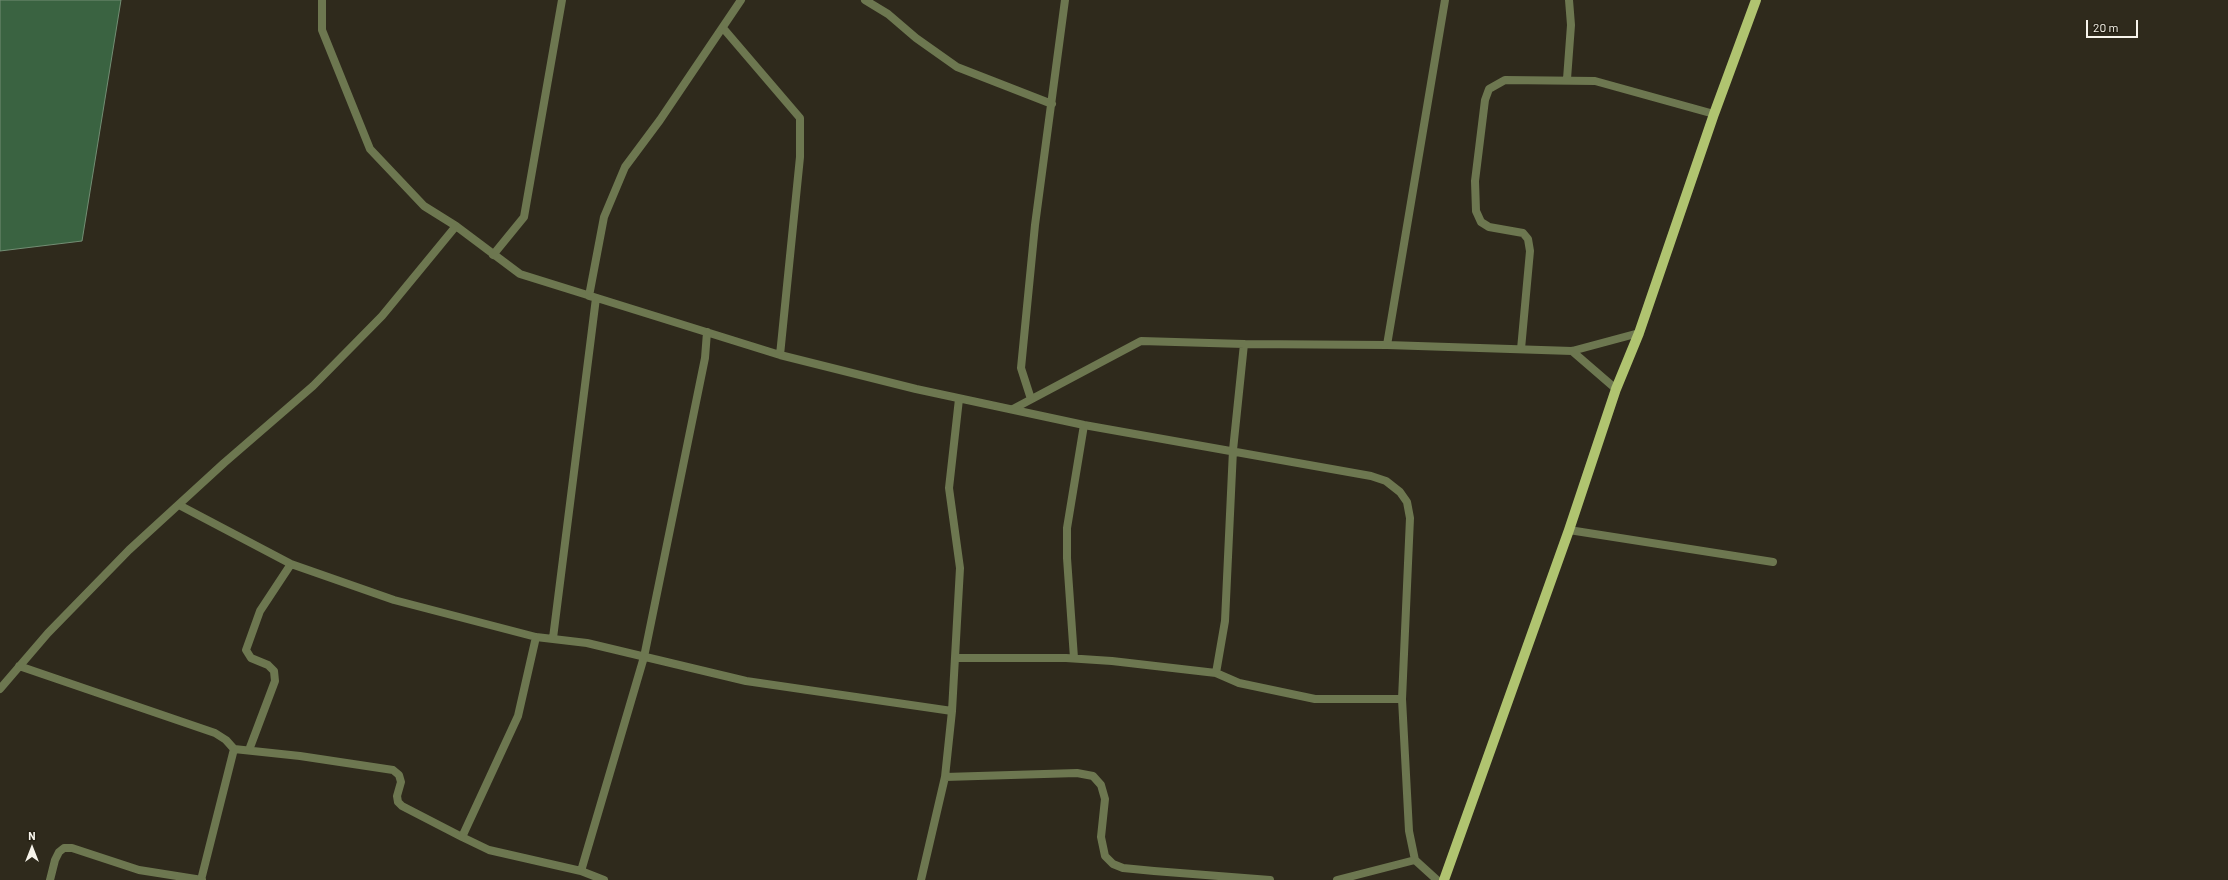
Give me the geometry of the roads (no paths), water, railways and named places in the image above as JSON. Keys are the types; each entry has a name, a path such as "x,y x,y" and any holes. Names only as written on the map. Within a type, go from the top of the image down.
{"main road":[{"path":"1444,880 1569,530 1616,389 1639,334 1714,114 1756,0"}],"street":[{"path":"322,0 322,30 370,149 424,206 456,226 520,274 780,355 959,400 1013,409 1084,425 1233,450 1371,476 1386,481 1400,492 1407,502 1410,518 1402,699 1409,831 1415,860 1437,880"},
{"path":"493,255 524,217 562,0"},
{"path":"589,296 604,218 625,167 660,120 741,0"},
{"path":"865,0 888,14 916,38 958,67 1052,104"},
{"path":"1031,399 1021,368 1035,225 1065,0"},
{"path":"1387,345 1445,0"},
{"path":"1567,80 1571,25 1569,0"},
{"path":"723,28 800,118 800,157 780,355"},
{"path":"1521,349 1530,251 1528,239 1522,233 1489,227 1481,222 1476,210 1474,181 1485,100 1489,89 1505,80 1595,81 1614,85 1714,114"},
{"path":"0,689 19,666 129,550 224,462 313,386 382,316 456,226"},
{"path":"554,638 596,298 589,296"},
{"path":"581,871 644,657 705,358 707,332"},
{"path":"1013,409 1141,341 1244,344 1387,345 1572,351 1639,334"},
{"path":"1216,674 1224,621 1233,450 1244,344"},
{"path":"1572,351 1616,389"},
{"path":"921,880 945,777 952,711 960,568 949,488 959,400"},
{"path":"1074,658 1067,558 1067,528 1084,425"},
{"path":"179,505 291,564 394,600 536,637 587,643 746,681 952,711"},
{"path":"1569,530 1773,562"},
{"path":"249,750 275,681 274,671 268,665 251,658 246,650 260,611 291,564"},
{"path":"462,837 518,716 536,637"},
{"path":"956,658 1074,658 1216,674 1239,683 1308,698 1402,699"},
{"path":"19,666 215,733 226,740 234,749 393,770 399,775 401,782 397,796 398,802 402,806 489,850 581,871 604,880"},
{"path":"50,880 54,860 59,852 64,848 72,848 139,870 202,880 234,749"},
{"path":"945,777 1077,773 1093,776 1102,785 1105,799 1102,837 1105,856 1113,864 1123,868 1270,880"},
{"path":"1337,880 1415,860"}]}
